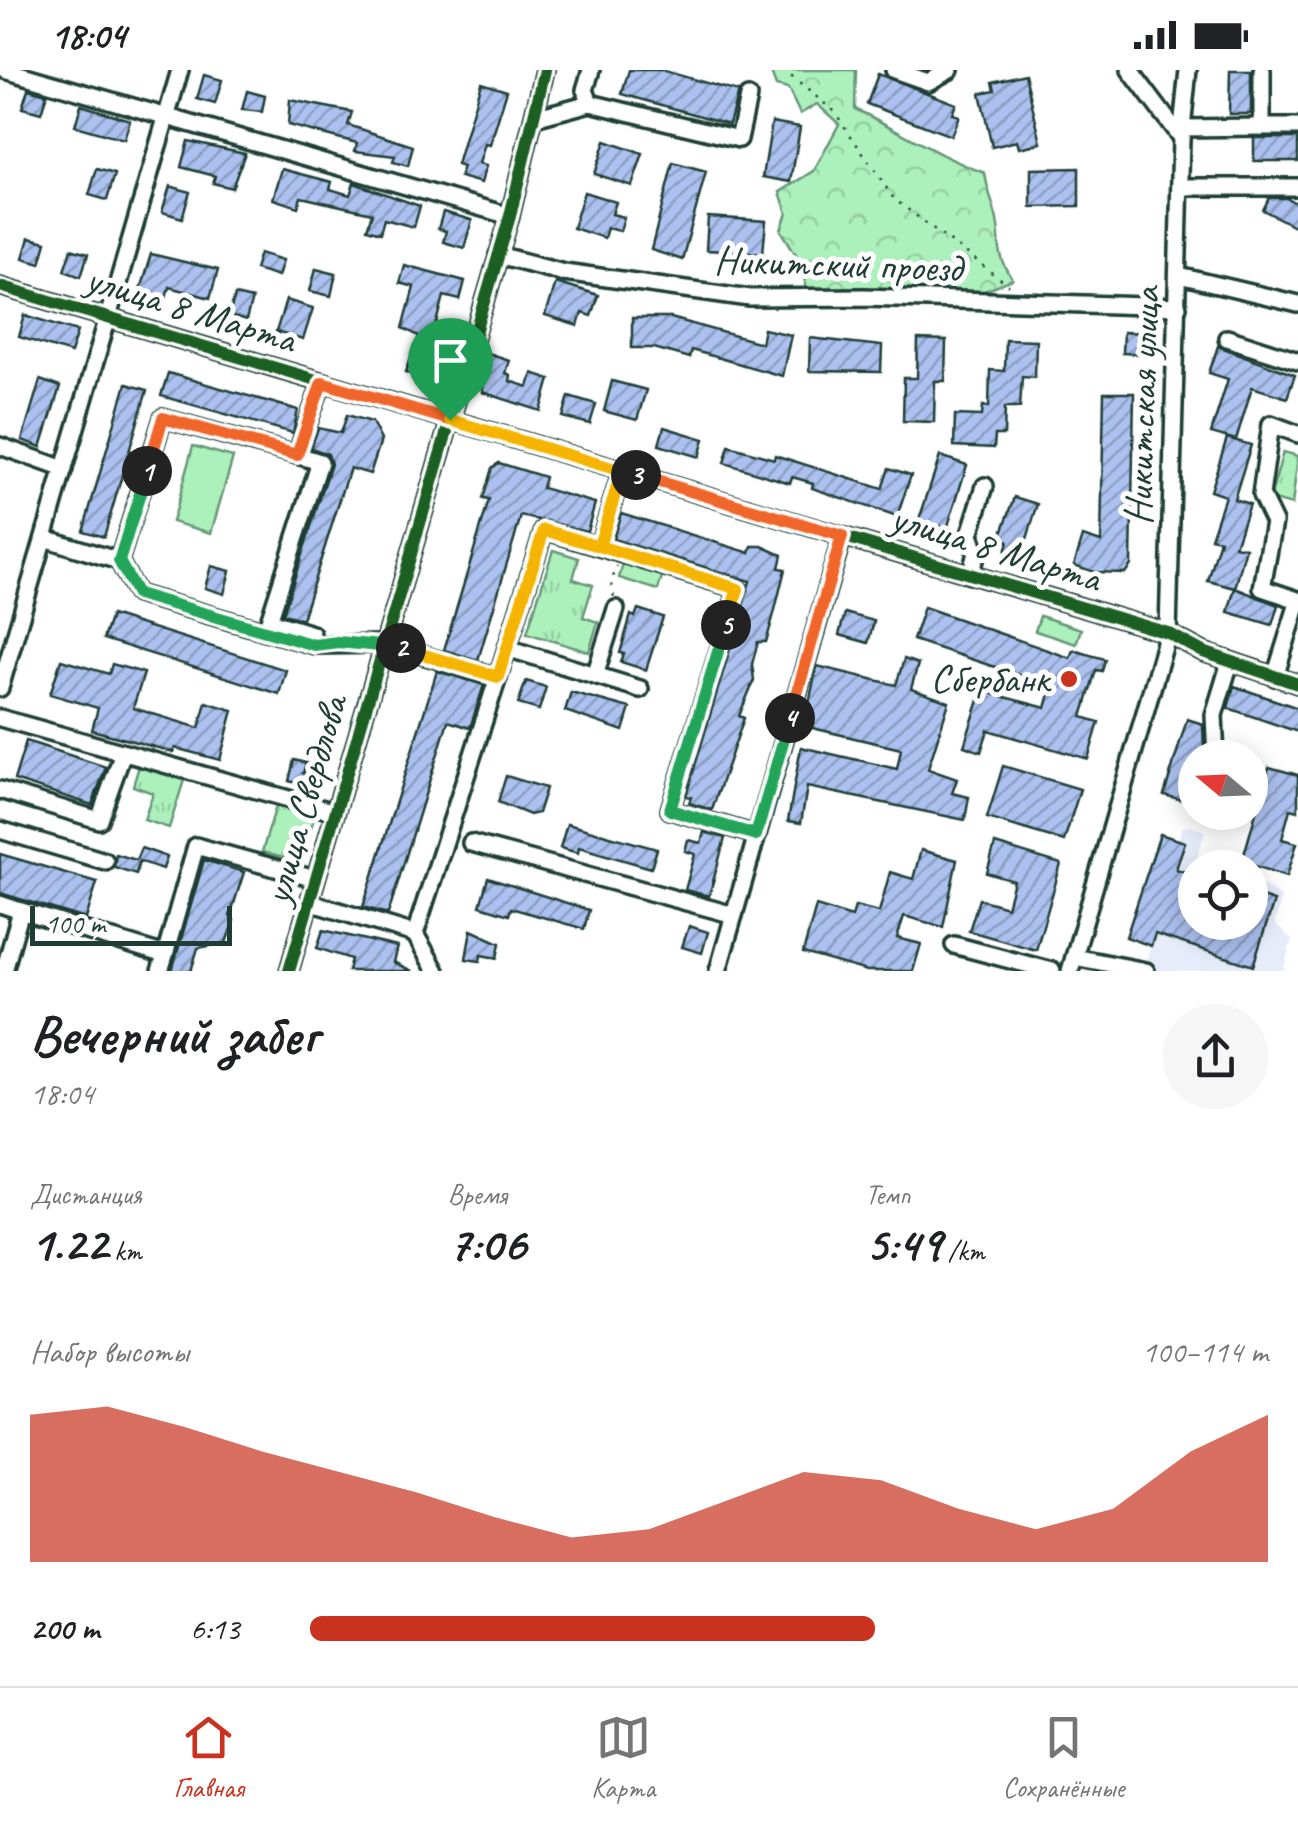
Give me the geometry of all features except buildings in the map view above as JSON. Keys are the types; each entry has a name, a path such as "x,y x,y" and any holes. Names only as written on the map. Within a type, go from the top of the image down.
{"street":[{"path":"5,70 56,77 166,117 510,216"},
{"path":"0,688 180,70"},
{"name":"улица Свердлова","path":"288,971 510,216 545,70"},
{"path":"590,102 585,90 591,70"},
{"path":"894,70 928,82 950,70"},
{"path":"1130,70 1182,133 1298,127"},
{"name":"Никитская улица","path":"1072,964 1168,634 1182,133 1188,70"},
{"path":"1262,70 1262,127"},
{"path":"534,118 590,102 739,139 748,97"},
{"path":"1181,186 1298,187"},
{"name":"Никитский проезд","path":"498,255 564,272 750,298 1178,307"},
{"path":"1179,276 1298,304"},
{"name":"улица 8 Марта","path":"0,286 1168,634 1230,662 1298,684"},
{"path":"1227,338 1296,360 1298,340"},
{"path":"297,455 322,382"},
{"path":"119,561 163,418 320,462 269,621 338,642"},
{"path":"1276,677 1298,602 1262,588 1274,522 1260,495 1271,424 1298,434"},
{"path":"0,446 64,469"},
{"path":"599,546 622,471"},
{"path":"970,574 976,553 970,534 985,486"},
{"path":"414,934 544,530 738,589 670,810 756,835"},
{"path":"718,971 842,536"},
{"path":"44,538 119,561 137,594 314,645 384,644 498,677"},
{"path":"594,675 616,608"},
{"path":"507,648 640,689"},
{"path":"1215,740 1214,715 1230,662"},
{"path":"0,718 335,812"},
{"path":"0,790 99,820 122,752"},
{"path":"0,830 106,861"},
{"path":"472,842 734,914"},
{"path":"0,904 163,963 196,846 316,879"},
{"path":"309,902 414,934 436,971"},
{"path":"4,971 21,911"},
{"path":"954,945 1052,971"},
{"path":"1072,964 1146,971"}],"path":[{"path":"783,70 834,111 894,199 1030,302"},
{"path":"616,608 611,583 621,553"}],"shaded area":[{"path":"1182,830 1205,831 1199,850 1178,850 1178,940 1268,940 1268,889 1281,897 1275,924 1292,940 1283,971 1142,971 1151,946 1126,937 1160,834 1178,840"}],"green space":[{"path":"770,70 856,70 855,109 985,173 1000,253 1013,280 982,292 959,295 931,290 806,291 803,266 781,230 787,213 780,192 814,171 839,124 817,104 800,114 788,89 776,86"},
{"path":"193,446 233,457 211,533 172,522"},
{"path":"1283,452 1298,456 1292,505 1270,499"},
{"path":"553,550 579,558 573,579 593,585 583,617 598,622 589,652 527,633"},
{"path":"625,557 664,570 658,590 619,578"},
{"path":"1040,616 1081,629 1076,644 1035,631"},
{"path":"139,766 184,780 169,828 144,820 153,793 133,786"},
{"path":"276,806 314,818 300,863 262,852"}],"cycle path":[{"path":"289,971 510,216 545,70"},
{"path":"0,286 1168,633 1203,652 1298,684"}],"place":[{"name":"Сбербанк","path":"1069,679"}],"route":[{"path":"450,420 322,382 297,455 163,418 119,561 137,594 314,645 338,642 397,646 498,677 544,530 599,546 622,471 842,536 756,835 670,810 738,589 599,546 622,471 450,420"}]}
